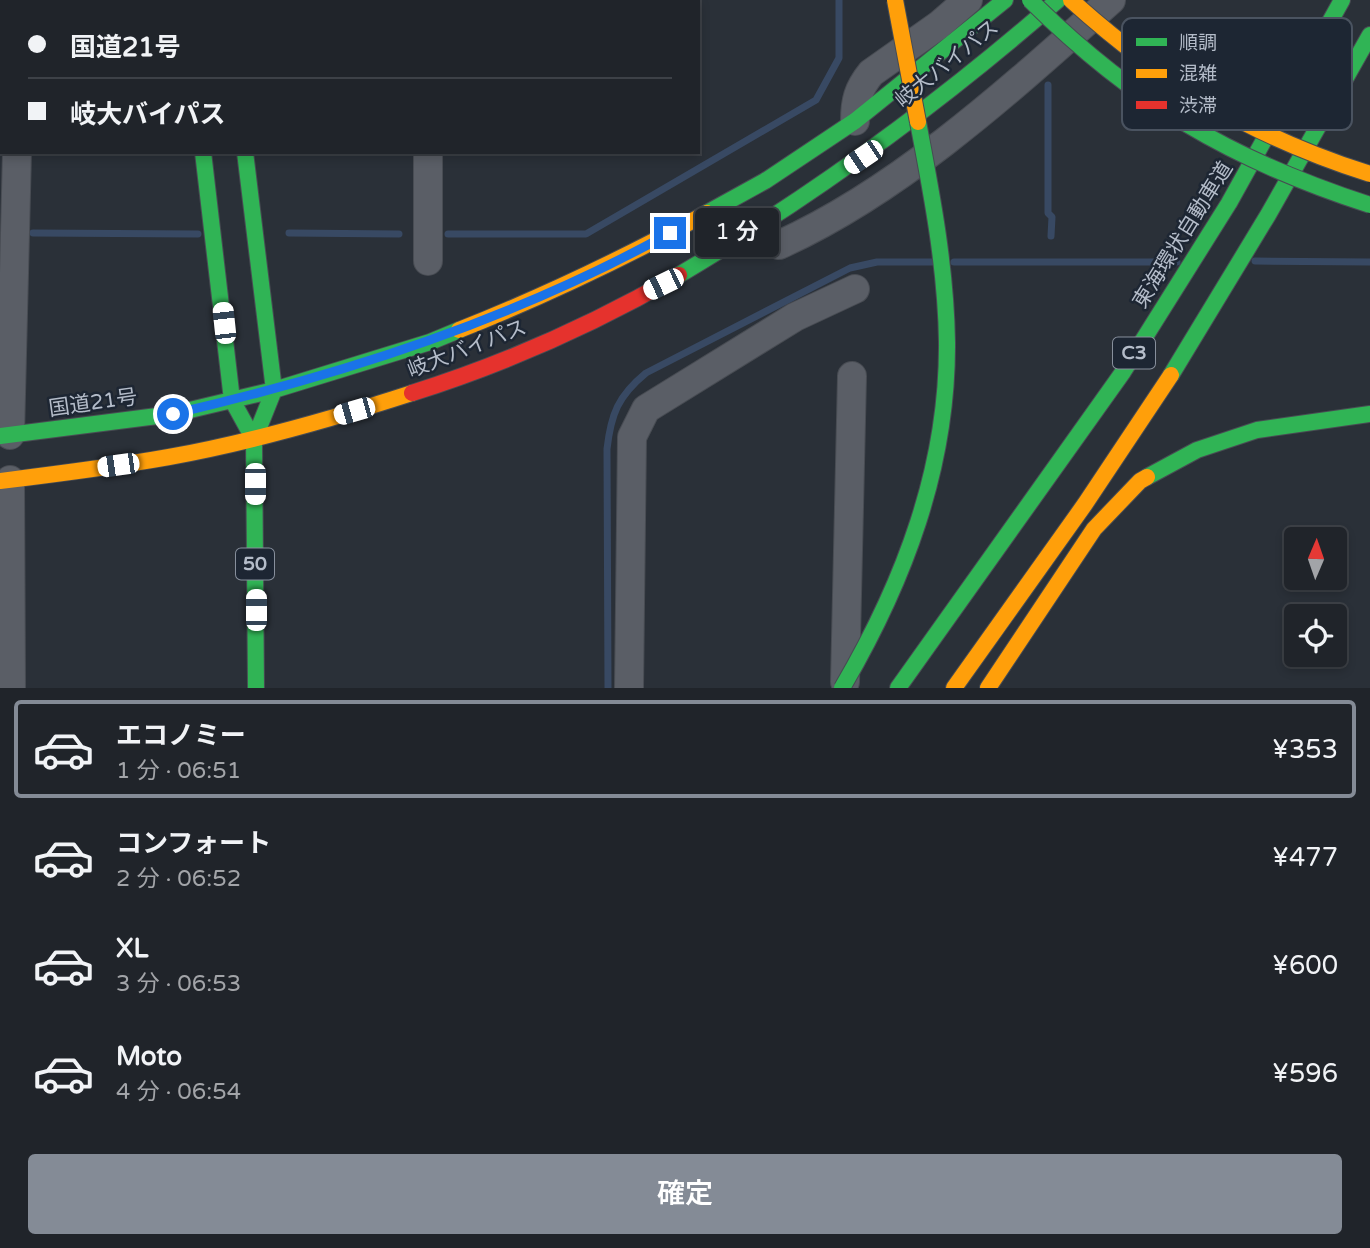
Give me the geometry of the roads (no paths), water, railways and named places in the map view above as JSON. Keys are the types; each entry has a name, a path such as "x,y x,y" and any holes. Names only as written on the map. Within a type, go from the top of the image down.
{"main road":[{"path":"843,688 893,596 933,475 943,416 947,358 946,300 942,265 930,179 895,0"},
{"name":"岐大バイパス","path":"274,390 430,342 540,298 647,246 765,181 855,121 1005,0"},
{"path":"1030,0 1082,50 1122,82"},
{"name":"岐大バイパス","path":"254,440 428,389 555,338 663,284 744,235 882,144 1058,0"},
{"path":"1070,0 1122,46"},
{"name":"東海環状自動車道","path":"1332,18 1342,0"},
{"name":"C3","path":"1352,67 1370,35"},
{"path":"1195,130 1238,154 1329,192 1370,205"},
{"path":"1255,130 1343,166 1370,174"},
{"name":"東海環状自動車道","path":"898,688 1123,372 1229,203 1270,130"},
{"name":"C3","path":"954,688 1048,560 1175,368 1261,228 1316,130"},
{"path":"1302,194 1329,148"},
{"path":"204,154 232,400 254,440"},
{"path":"246,154 274,390 254,440"},
{"path":"1048,560 1139,447 1217,331"},
{"name":"国道21号","path":"5,436 173,414 274,390"},
{"path":"988,688 1094,529 1140,481 1197,450 1257,430 1370,414"},
{"path":"5,480 173,458 254,440"},
{"name":"50","path":"254,440 256,688"}],"street":[{"path":"855,121 855,100 862,84 871,73 939,25 968,0"},
{"path":"744,235 779,245 816,228 926,156 1031,71 1111,0"},
{"path":"5,436 8,240 16,154"},
{"path":"428,154 428,261"},
{"path":"629,688 632,437 646,409 795,317 855,289"},
{"path":"843,688 852,376"},
{"path":"5,480 10,688"}],"waterway":[{"path":"448,234 586,234 816,100 839,58 839,0"},
{"path":"1048,85 1048,213 1052,217 1051,236"},
{"path":"33,233 198,234"},
{"path":"289,233 399,234"},
{"path":"1255,261 1370,262"},
{"path":"608,688 607,449 611,426 622,398 646,373 850,268 877,262 932,262"},
{"path":"954,262 1177,262"}]}
